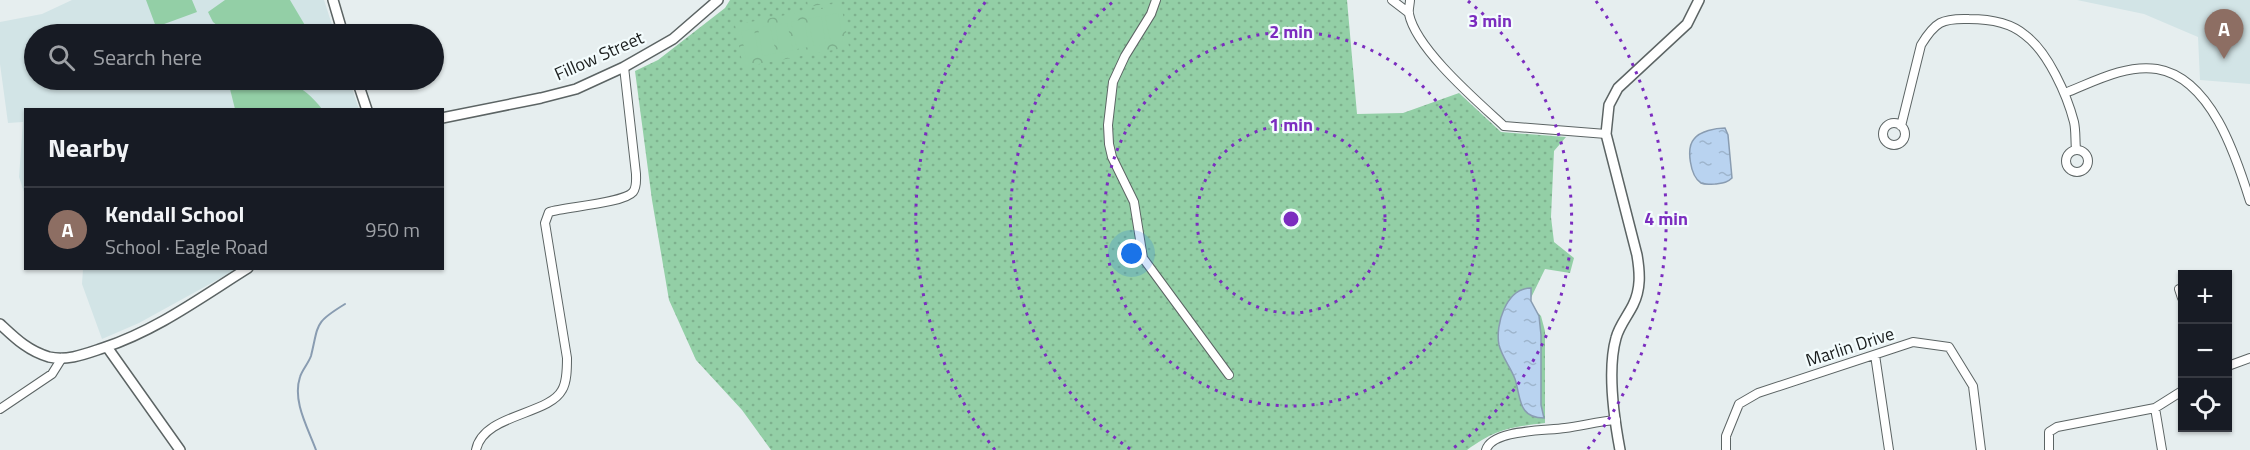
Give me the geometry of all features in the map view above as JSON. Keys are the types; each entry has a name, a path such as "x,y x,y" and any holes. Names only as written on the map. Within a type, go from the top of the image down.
{"street":[{"path":"333,0 340,24"},
{"name":"Fillow Street","path":"444,118 576,89 624,67 673,39 718,0"},
{"path":"1156,0 1113,82 1108,125 1109,144 1112,157 1134,202 1143,258 1229,375"},
{"path":"1392,0 1409,13 1426,49 1504,126 1606,134"},
{"path":"1409,13 1410,0"},
{"path":"1620,450 1613,372 1615,341 1637,295 1640,272 1606,134 1609,105 1618,88 1687,24 1699,0"},
{"path":"1901,126 1921,45 1938,23 1952,19 1983,19 2003,23 2025,34 2039,50 2065,93 2074,124 2076,149"},
{"path":"477,450 478,442 490,429 551,400 562,391 567,358 545,223 549,212 625,199 633,192 636,186 636,174 624,67"},
{"path":"2065,93 2112,75 2138,69 2158,69 2185,80 2212,109 2217,118 2236,155 2250,201"},
{"path":"360,90 366,108"},
{"path":"0,324 28,348 48,356 62,358 83,355 129,339 167,321 245,270"},
{"name":"Marlin Drive","path":"1726,450 1726,436 1739,404 1758,393 1913,342 1949,347 1973,386 1981,450"},
{"path":"106,347 180,450"},
{"path":"1875,355 1889,450"},
{"path":"0,409 52,374 62,358"},
{"path":"2232,365 2250,358"},
{"path":"2049,450 2049,432 2057,428 2155,408 2178,394"},
{"path":"2155,408 2162,450"},
{"path":"1486,450 1494,440 1528,431 1562,429 1616,420"}],"shaded area":[{"path":"72,0 324,0 332,24 24,24 24,90 352,90 359,108 24,108 24,192 19,177 23,122 8,123 0,64 0,22 42,14"},
{"path":"2077,0 2250,0 2250,84 2200,80 2198,37 2144,14"},
{"path":"83,270 235,270 139,323 102,339 82,284"}],"green space":[{"path":"146,0 192,0 197,12 164,24 155,24"},
{"path":"225,0 290,0 304,24 216,24 208,12"},
{"path":"730,0 1347,0 1357,114 1403,113 1459,93 1501,132 1566,137 1554,151 1551,217 1554,242 1574,258 1570,273 1545,269 1528,304 1541,316 1545,331 1545,423 1495,433 1467,450 771,450 742,410 696,360 669,300 652,200 635,71 658,60 725,8"},
{"path":"807,0 846,0 808,7"},
{"path":"841,4 849,47 743,67 735,25"},
{"path":"838,13 843,41 831,43 825,16"},
{"path":"821,16 826,44 814,46 808,19"},
{"path":"804,19 809,47 797,49 791,22"},
{"path":"787,23 793,50 780,53 775,25"},
{"path":"770,26 776,53 763,56 758,28"},
{"path":"754,29 759,57 746,59 741,31"},
{"path":"230,90 302,90 321,108 235,108"}],"water":[{"path":"1725,128 1728,135 1732,178 1720,183 1701,183 1692,168 1690,149 1692,143 1704,132"},
{"path":"1531,288 1531,301 1539,316 1541,335 1541,405 1544,418 1529,415 1522,406 1515,379 1502,354 1498,337 1501,318 1509,301 1515,294"}],"waterway":[{"path":"316,450 299,405 298,386 301,374 311,356 319,325 345,304"}],"place":[{"name":"Kendall School","path":"2224,59"}]}
